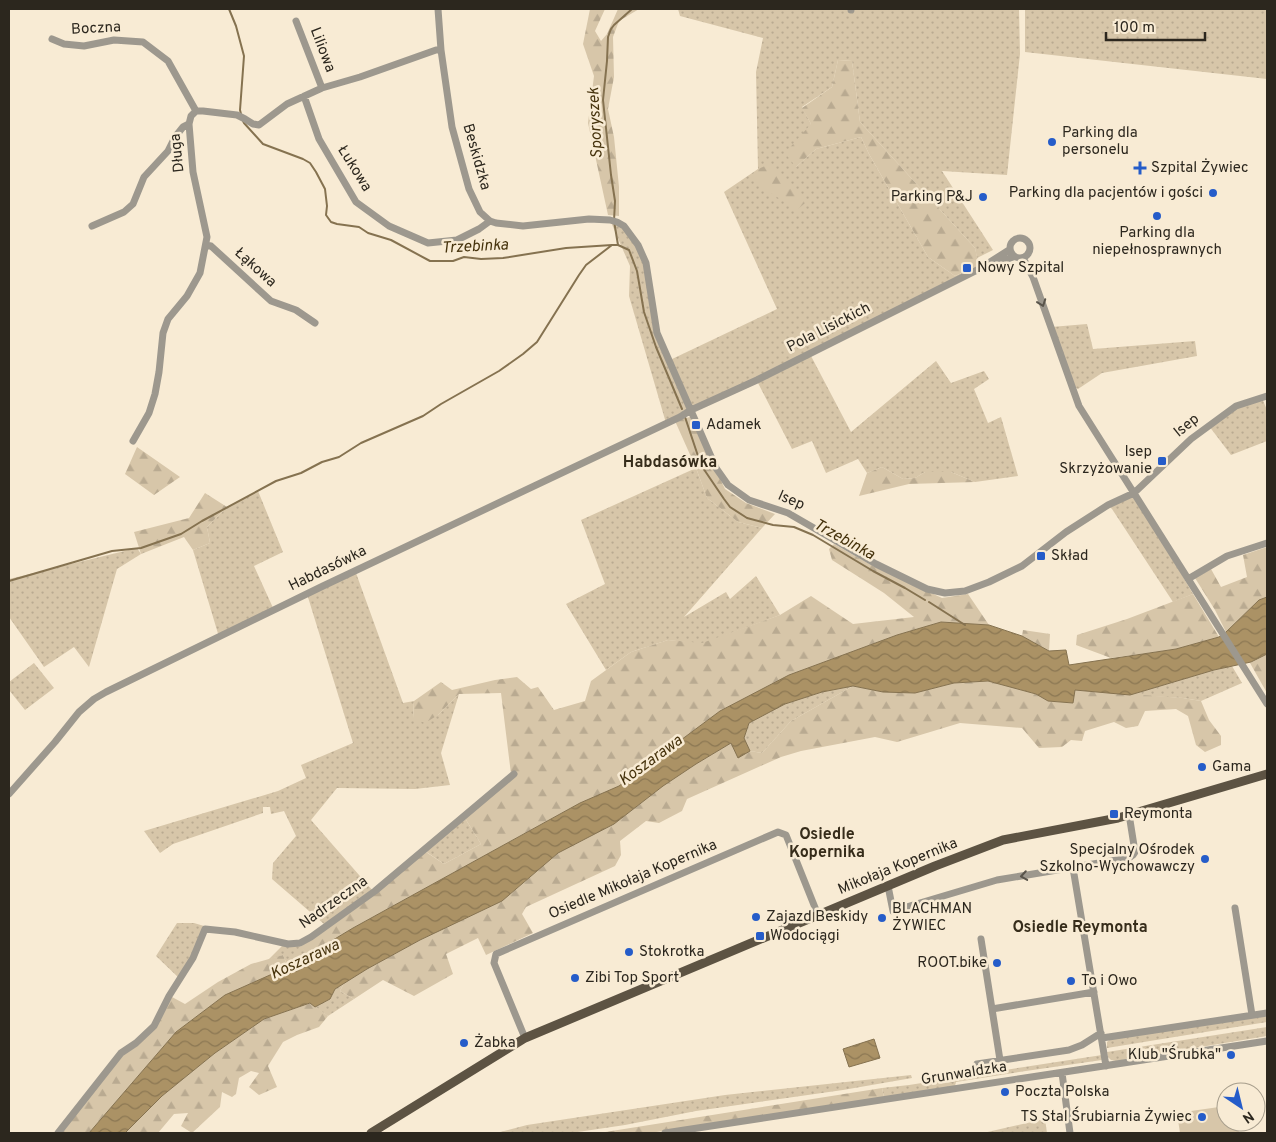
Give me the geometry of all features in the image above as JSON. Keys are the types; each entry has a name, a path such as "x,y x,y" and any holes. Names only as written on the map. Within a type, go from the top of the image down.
{"main road":[{"name":"Mikołaja Kopernika","path":"371,1133 525,1038 888,886 1003,840 1118,818 1267,774"}],"street":[{"name":"Beskidzka","path":"438,9 441,50 452,127 469,189 480,212 490,221"},
{"name":"Liliowa","path":"296,21 322,88"},
{"name":"Boczna","path":"52,39 64,44 84,46 114,40 143,42 168,61 196,111"},
{"path":"196,111 203,110 237,116 259,125 287,104 322,88 360,77 436,50 441,50"},
{"name":"Łukowa","path":"304,96 319,139 356,202 389,226 428,243 458,240 490,221"},
{"name":"Długa","path":"133,441 149,412 155,394 163,332 168,319 187,296 200,273 206,245 207,237 193,172 189,124 191,116 196,111"},
{"path":"92,226 124,212 133,204 144,177 168,151 183,127 189,124"},
{"name":"Isep","path":"490,221 523,226 589,219 614,221 624,226 638,245 646,263 657,333 716,468 728,485 749,500 801,519 876,564 927,589 945,593 966,591 1022,566 1066,532 1108,505 1134,493 1191,439 1236,406 1267,396"},
{"path":"1019,238 1028,242 1030,248 1028,254 1023,258 1019,259 1011,253 1009,246 1012,241 1019,238"},
{"name":"Łąkowa","path":"206,245 210,246 271,301 296,310 315,323"},
{"name":"Pola Lisickich","path":"691,410 757,380 1011,253"},
{"path":"1023,258 1033,277 1079,406 1267,704"},
{"name":"Habdasówka","path":"9,794 79,712 94,699 106,692 323,586 680,417 691,410"},
{"path":"1188,579 1227,556 1267,543"},
{"name":"Nadrzeczna","path":"58,1133 122,1053 154,1026 169,996 193,958 206,929 235,932 288,944 300,943 375,892 514,774"},
{"path":"888,886 893,911 997,880 1129,858 1135,852 1129,814"},
{"name":"Osiedle Mikołaja Kopernika","path":"525,1038 494,963 496,954 778,832 786,835 818,915"},
{"path":"1073,868 1106,1066"},
{"path":"1235,908 1252,1015"},
{"path":"981,940 1000,1060"},
{"path":"992,1009 1094,992"},
{"path":"976,1064 1068,1050 1101,1036 1267,1013"},
{"name":"Grunwaldzka","path":"665,1133 1267,1041"},
{"path":"1062,1073 1070,1133"}],"green space":[{"path":"590,9 605,9 595,31 601,41 607,34 618,9 639,9 619,21 613,37 614,77 608,109 614,137 619,187 619,216 608,215 588,123 594,76 583,44"},
{"path":"678,9 1019,9 1020,54 1007,175 942,171 993,250 977,258 975,248 860,122 852,61 838,60 832,87 802,107 811,124 796,167 816,149 861,137 928,257 955,276 979,265 806,357 811,356 851,432 936,361 951,383 984,371 989,379 974,389 988,423 1001,417 1018,476 975,482 951,472 925,472 915,478 903,479 882,467 867,473 858,459 826,473 812,441 792,449 758,383 666,423 629,296 630,266 610,220 624,226 646,263 657,333 670,360 777,309 724,192 758,169 756,72 763,38 680,16"},
{"path":"1025,9 1267,9 1267,79 1025,52"},
{"path":"838,60 852,61 860,122 975,248 979,265 955,276 928,257 861,137 816,149 796,167 785,153 811,124 802,108 832,87"},
{"path":"770,164 805,203 797,210 754,182 758,169"},
{"path":"1087,324 1093,349 1195,341 1197,356 1102,373 1078,389 1072,385 1051,327"},
{"path":"1262,398 1267,410 1267,441 1231,455 1209,426 1236,406"},
{"path":"690,417 725,489 746,503 775,514 762,528 738,522 707,498 675,421"},
{"path":"137,447 180,477 154,495 125,474"},
{"path":"882,467 903,479 915,478 925,472 951,472 975,482 909,484 859,496 867,473"},
{"path":"696,468 707,498 738,522 762,528 684,617 726,592 730,599 756,576 780,615 702,644 668,640 631,652 606,670 566,604 605,584 581,520"},
{"path":"258,491 283,552 254,566 274,610 219,637 193,550 210,543 207,527 227,507"},
{"path":"205,493 227,507 207,527 210,543 193,550 184,537 141,554 134,532 189,518"},
{"path":"1134,493 1193,594 1173,602 1108,505"},
{"path":"834,544 873,566 942,598 968,594 989,625 941,622 897,635 789,675 720,711 619,786 580,803 309,954 300,947 426,852 444,864 481,844 463,815 511,774 501,693 459,694 438,715 425,723 413,718 414,701 441,682 452,690 517,677 531,689 538,687 554,710 585,701 591,681 631,652 668,640 702,643 780,615 811,596 853,624 914,617 884,593 832,560 829,549"},
{"path":"1267,547 1267,597 1259,600 1226,632 1195,578 1211,569 1221,587 1247,577 1243,555"},
{"path":"137,548 141,554 117,569 89,667 74,647 44,667 9,617 9,579"},
{"path":"356,573 403,703 414,701 413,718 438,715 459,694 441,753 450,785 415,789 337,788 311,820 373,891 324,924 272,879 273,863 296,836 284,811 271,814 270,807 263,807 263,813 173,844 160,853 144,831 278,791 306,778 301,765 353,743 307,594"},
{"path":"1193,594 1219,637 1176,649 1111,658 1076,645 1077,635 1127,619"},
{"path":"1023,630 1050,634 1049,651 1022,636"},
{"path":"1267,654 1267,693 1250,663"},
{"path":"34,663 54,688 25,710 9,690 9,682"},
{"path":"1232,666 1242,683 1201,701 1130,695 1214,670"},
{"path":"988,681 1036,694 1048,701 1073,703 1074,690 1201,701 1209,720 1221,736 1221,745 1205,752 1196,745 1188,716 1176,709 1145,711 1138,726 1126,728 1114,722 1085,731 1082,741 1071,740 1062,747 1039,748 1022,728 960,723 897,742 875,737 801,751 781,757 687,799 682,811 659,823 646,821 620,841 621,855 615,866 526,907 522,914 533,933 486,955 478,938 446,954 453,974 414,996 383,980 354,999 340,991 344,983 367,969 420,940 502,901 558,853 614,824 663,786 731,743 738,757 750,751 762,753 791,721 853,686 883,692 915,693 954,683"},
{"path":"853,686 791,721 762,753 750,751 744,738 749,723 785,704 822,692"},
{"path":"463,815 481,844 444,864 425,851"},
{"path":"177,923 194,923 204,926 205,929 180,979 156,956"},
{"path":"288,944 300,946 309,954 288,967 283,955 268,960 282,946"},
{"path":"283,955 288,967 225,995 176,1032 89,1133 60,1133 123,1055 135,1046 172,997 185,1004 218,982 251,964"},
{"path":"344,983 340,991 354,999 328,1016 315,1007 330,999 335,989"},
{"path":"311,1003 328,1016 319,1027 283,1042 268,1066 277,1087 259,1095 249,1087 259,1073 251,1071 239,1078 236,1094 232,1097 222,1092 220,1107 192,1133 181,1126 188,1113 174,1114 158,1133 125,1133 162,1096 215,1053 264,1019"},
{"path":"1267,1016 1267,1022 1107,1048 1107,1042 1110,1039"},
{"path":"1267,1027 1267,1036 1116,1061 1108,1057 1107,1052"},
{"path":"1102,1055 1102,1060 956,1082 955,1086 884,1097 882,1088 909,1085"},
{"path":"911,1075 912,1078 843,1090 696,1111 571,1133 496,1133 527,1125 725,1095"},
{"path":"882,1088 884,1097 650,1133 599,1133"},
{"name":"TS Stal Śrubiarnia Żywiec","path":"1216,1107 1216,1132 1239,1133 1180,1133 1177,1113"},
{"path":"1045,1119 1047,1133 983,1133"}],"water":[{"name":"Koszarawa","path":"1267,597 1267,654 1251,662 1214,670 1130,695 1075,690 1073,703 1048,701 1036,694 988,681 954,683 915,693 883,692 853,686 822,692 785,704 749,723 744,738 750,751 738,758 731,743 663,786 614,824 558,853 502,901 420,940 367,969 335,989 330,999 315,1007 310,1003 264,1019 215,1053 162,1096 125,1133 89,1133 176,1032 225,995 288,967 353,928 580,803 619,786 720,711 789,675 897,635 941,622 989,625 1022,636 1049,651 1066,650 1069,665 1176,649 1219,637 1259,600"},
{"path":"874,1039 880,1058 849,1067 843,1049"}],"waterway":[{"name":"Trzebinka","path":"229,9 244,56 241,114"},
{"name":"Sporyszek","path":"618,245 614,221 615,201 603,100 608,37 614,25 632,9"},
{"name":"Trzebinka","path":"243,121 263,144 310,163 325,189 326,215 331,222 359,227 368,233 391,240 430,261 453,261 464,257 481,259 503,258 566,248 612,245 618,245 629,250 637,271 644,312 656,347 682,409"},
{"path":"9,581 112,551 141,548 181,534 276,481 339,457 361,443 423,416 499,371 537,342 586,265 612,245"},
{"name":"Trzebinka","path":"685,417 701,465 730,507 747,518 773,525 794,527 813,535 925,600"},
{"name":"Trzebinka","path":"929,602 965,625"}],"place":[{"name":"Parking dla personelu","path":"1052,142"},
{"name":"Szpital Żywiec","path":"1140,168"},
{"name":"Parking dla pacjentów i gości","path":"1213,193"},
{"name":"Parking P&J","path":"983,197"},
{"name":"Parking dla niepełnosprawnych","path":"1157,216"},
{"name":"Nowy Szpital","path":"967,268"},
{"name":"Adamek","path":"696,425"},
{"name":"Isep Skrzyżowanie","path":"1162,461"},
{"name":"Skład","path":"1041,556"},
{"name":"Gama","path":"1202,767"},
{"name":"Reymonta","path":"1114,814"},
{"name":"Specjalny Ośrodek Szkolno-Wychowawczy","path":"1205,859"},
{"name":"Zajazd Beskidy","path":"756,917"},
{"name":"BLACHMAN ŻYWIEC","path":"882,918"},
{"name":"Wodociągi","path":"760,936"},
{"name":"Stokrotka","path":"629,952"},
{"name":"ROOT.bike","path":"997,963"},
{"name":"Zibi Top Sport","path":"575,978"},
{"name":"To i Owo","path":"1071,981"},
{"name":"Żabka","path":"464,1043"},
{"name":"Klub \"Śrubka\"","path":"1231,1055"},
{"name":"Poczta Polska","path":"1005,1092"},
{"name":"TS Stal Śrubiarnia Żywiec","path":"1202,1117"}],"district":[{"name":"Habdasówka","path":"670,463"},
{"name":"Osiedle Kopernika","path":"827,844"},
{"name":"Osiedle Reymonta","path":"1080,928"}]}
